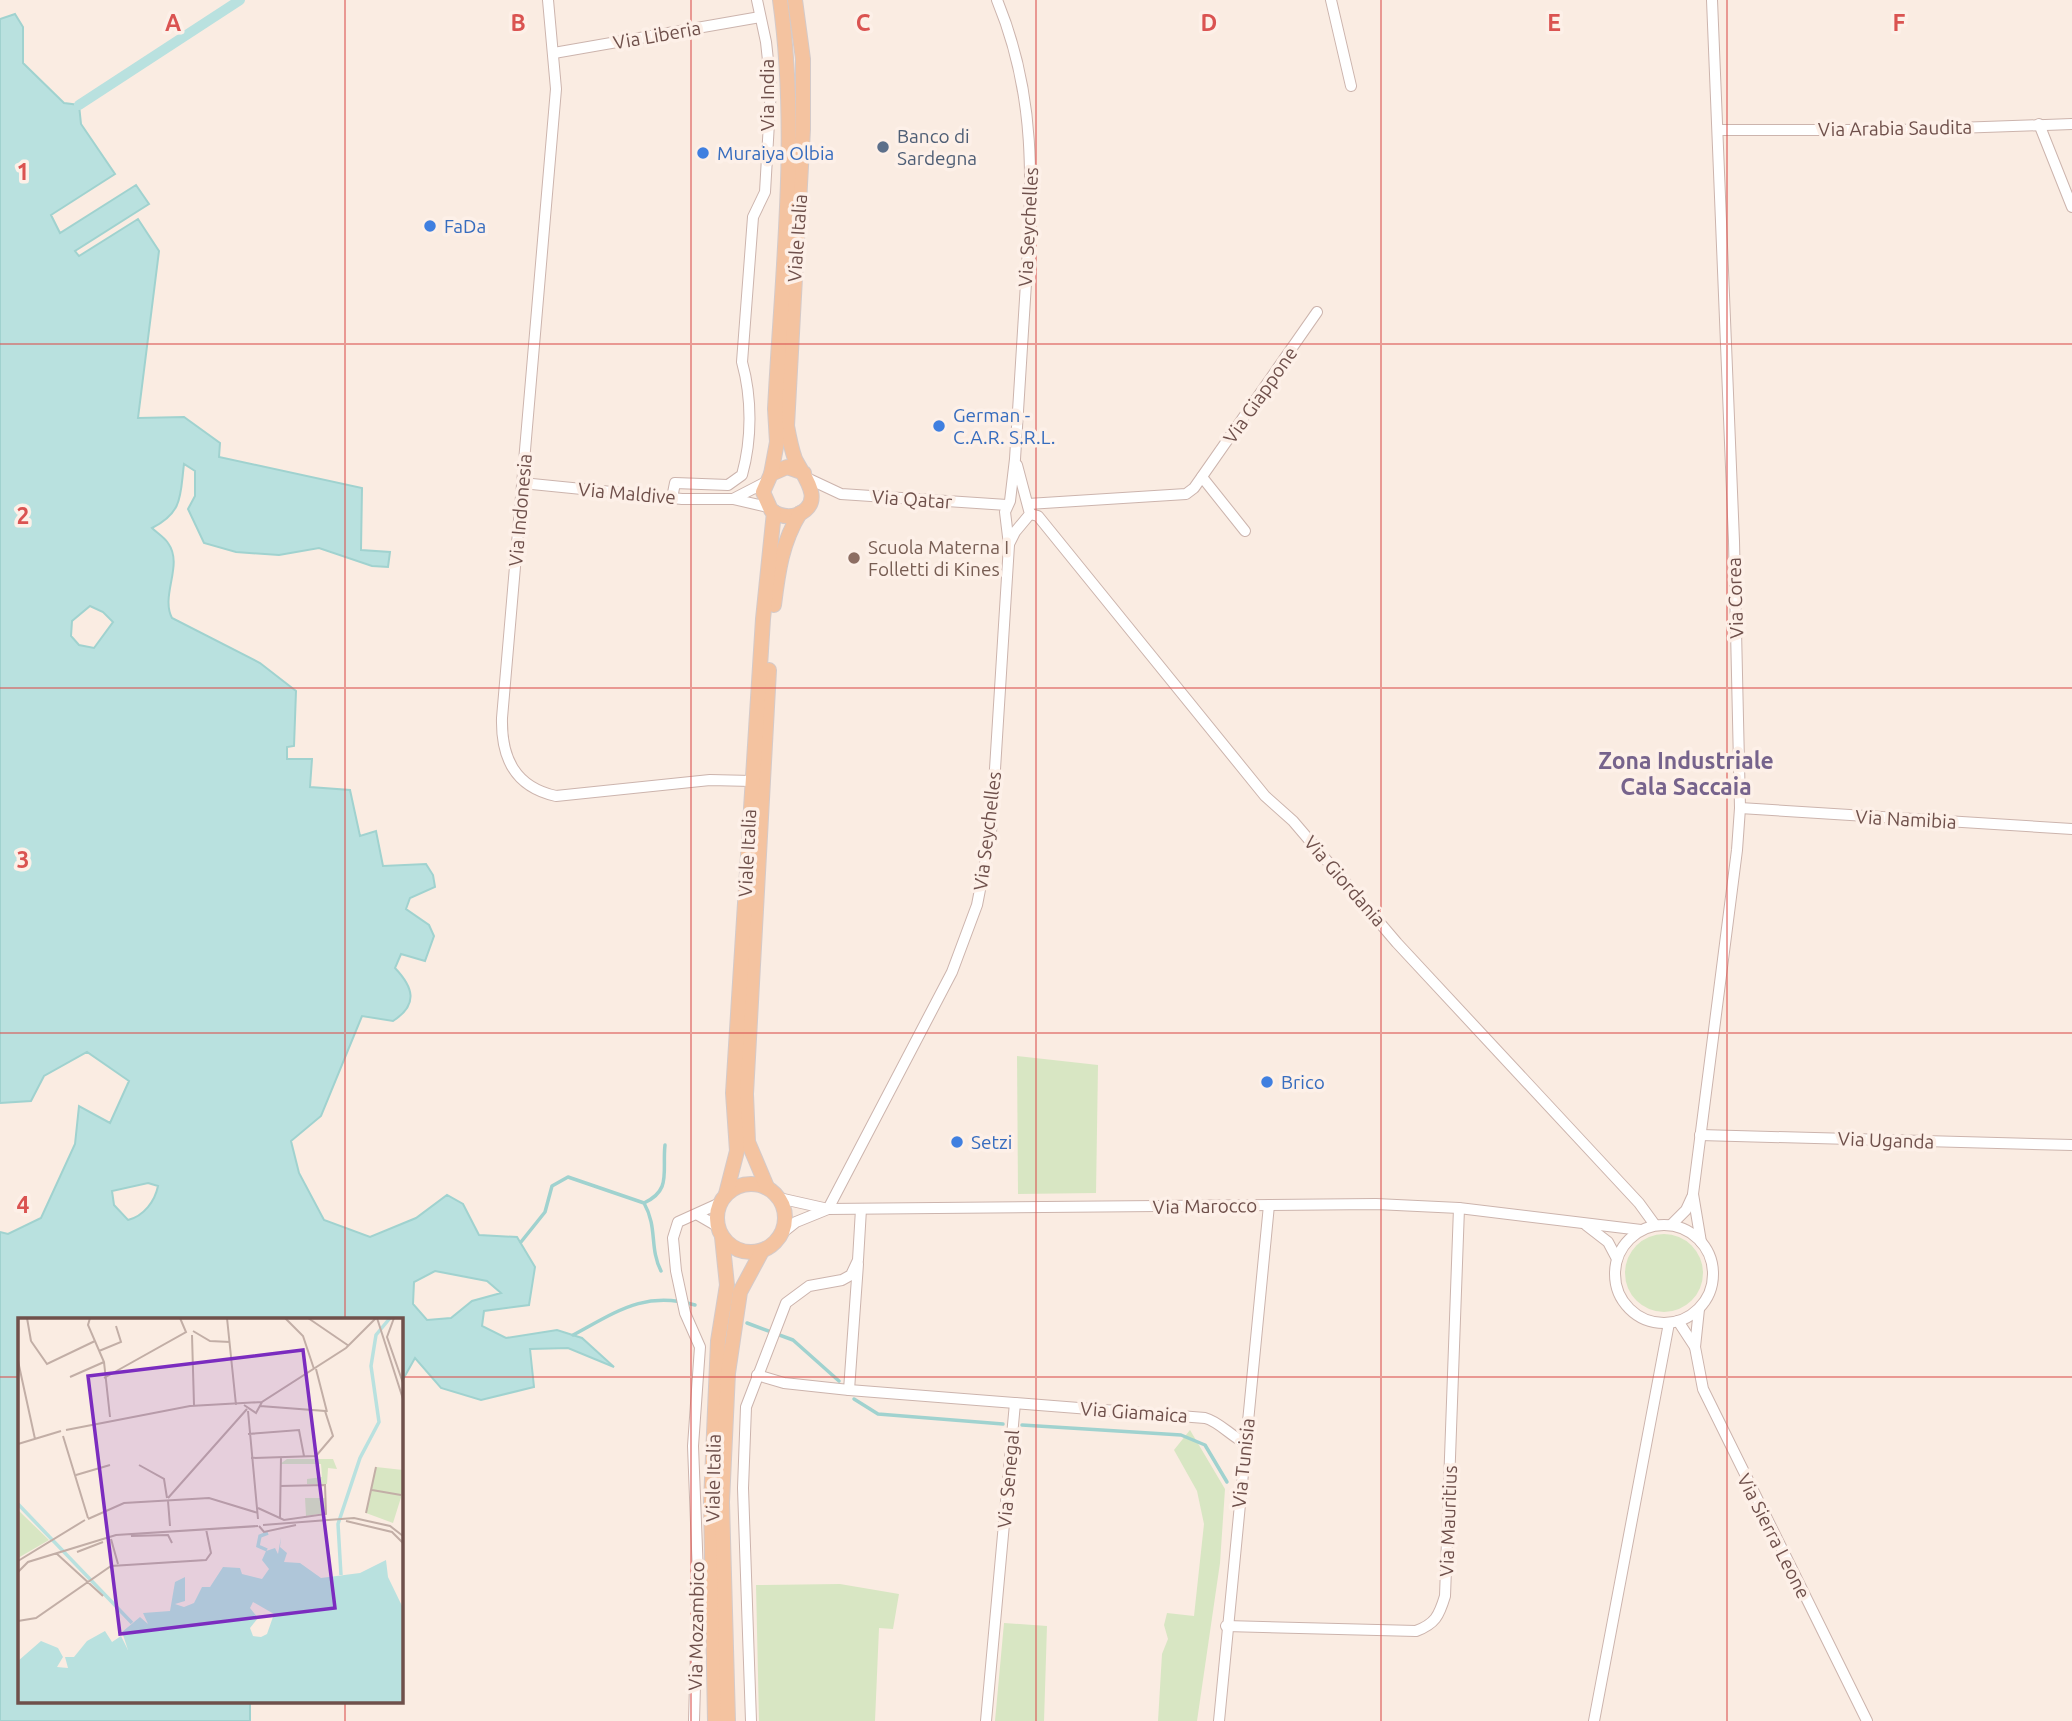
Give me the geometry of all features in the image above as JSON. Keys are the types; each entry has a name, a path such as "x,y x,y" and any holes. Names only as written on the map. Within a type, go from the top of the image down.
{"main road":[{"name":"Viale Italia","path":"767,478 777,442 775,410 789,131 788,62 780,0"},
{"name":"Viale Italia","path":"794,0 803,59 803,129 787,426 792,449 806,476"},
{"path":"787,467 806,476 812,491 805,508 788,516 771,510 763,498 767,478 787,467"},
{"name":"Viale Italia","path":"767,1187 748,1142 746,1094 772,620 780,559 787,537 805,508"},
{"name":"Viale Italia","path":"723,1198 737,1151 733,1093 771,510"},
{"path":"746,1184 767,1187 779,1198 786,1215 782,1233 777,1241 761,1251 739,1251 720,1232 723,1198 746,1184"},
{"name":"Viale Italia","path":"715,1721 711,1502 718,1341 727,1285 720,1232"},
{"name":"Viale Italia","path":"728,1721 722,1502 728,1373 740,1292 761,1251"}],"street":[{"name":"Via Indonesia","path":"548,0 556,89 502,718 503,751 515,773 540,793 570,797 710,780 752,781"},
{"name":"Via India","path":"672,498 675,483 728,485 741,475 749,428 747,381 742,362 752,229 753,217 765,192 771,88 757,0"},
{"name":"Via Seychelles","path":"828,1209 952,972 977,905 991,834 1009,545 1007,509 1015,459 1032,162 1025,91 1018,60 997,0"},
{"path":"1331,0 1351,86"},
{"name":"Via Corea","path":"1693,1195 1736,860 1740,808 1734,541 1712,0"},
{"name":"Via Liberia","path":"554,53 760,17"},
{"path":"2039,124 2072,207"},
{"name":"Via Arabia Saudita","path":"1718,130 1899,130 2072,124"},
{"name":"Via Giappone","path":"1007,509 1017,499 1026,513 1056,504 1186,494 1202,477 1317,312"},
{"name":"Via Seychelles","path":"1009,545 1026,513 1015,459"},
{"path":"806,476 841,494"},
{"path":"1202,477 1245,531"},
{"name":"Via Maldive","path":"733,499 767,478"},
{"name":"Via Maldive","path":"522,484 672,498 733,499 771,510"},
{"path":"805,508 841,494"},
{"name":"Via Qatar","path":"841,494 983,503 1007,509"},
{"path":"1047,527 1056,504"},
{"name":"Via Giordania","path":"1007,509 1014,523 1026,513 1038,516 1265,796 1301,830 1397,943 1639,1203 1655,1225"},
{"name":"Via Namibia","path":"1740,808 2072,829"},
{"name":"Via Uganda","path":"1700,1135 2072,1145"},
{"path":"1671,1225 1686,1210 1693,1195"},
{"path":"1693,1195 1702,1242 1711,1258 1713,1279 1708,1296 1699,1309 1674,1322 1650,1321 1635,1314 1623,1302 1614,1274 1617,1259 1629,1238 1655,1225 1671,1225 1688,1230 1702,1242"},
{"name":"Via Mozambico","path":"694,1721 698,1574 694,1446 700,1347 683,1302 673,1238 678,1222 698,1215 723,1198"},
{"name":"Via Marocco","path":"779,1198 828,1209 1376,1204 1459,1208 1641,1230"},
{"name":"Via Tunisia","path":"1219,1721 1226,1626 1269,1205"},
{"name":"Via Mauritius","path":"1226,1626 1416,1631 1432,1625 1440,1614 1445,1596 1459,1208"},
{"name":"Via Marocco","path":"782,1233 796,1222 828,1209"},
{"path":"849,1390 861,1209"},
{"path":"698,1215 720,1232"},
{"path":"1581,1221 1599,1233 1617,1259"},
{"path":"751,1721 743,1453 746,1407 786,1303 797,1292 809,1286 842,1280 851,1275 859,1260"},
{"name":"Via Sierra Leone","path":"1699,1309 1695,1347 1703,1389 1712,1412 1867,1721"},
{"path":"1594,1721 1674,1322"},
{"name":"Via Sierra Leone","path":"1674,1322 1695,1347"},
{"name":"Via Senegal","path":"757,1376 784,1383 849,1390 1014,1403 986,1721"},
{"name":"Via Giamaica","path":"1014,1403 1205,1418 1214,1420 1227,1434 1245,1443"}],"green space":[{"path":"1017,1056 1098,1065 1096,1193 1018,1194"},
{"path":"1656,1234 1672,1234 1686,1240 1697,1251 1703,1265 1703,1281 1697,1295 1686,1306 1672,1312 1656,1312 1642,1306 1631,1295 1625,1281 1625,1265 1631,1251 1642,1240"},
{"path":"1190,1430 1225,1489 1220,1563 1197,1721 1158,1721 1162,1654 1168,1639 1164,1625 1167,1613 1194,1616 1204,1524 1197,1491 1174,1450"},
{"path":"840,1584 899,1594 893,1629 879,1628 875,1721 759,1721 756,1585"},
{"path":"1004,1623 1047,1626 1044,1721 995,1721"}],"water":[{"path":"15,14 23,27 23,63 64,103 79,105 81,124 115,174 51,215 60,233 136,185 149,204 75,251 79,256 138,219 159,251 138,418 184,417 220,443 219,457 362,488 361,550 390,552 388,567 372,566 319,548 279,555 236,552 204,543 188,509 195,496 195,471 184,464 181,493 175,509 152,528 166,541 174,561 169,600 172,618 260,663 296,691 294,746 287,747 287,759 312,759 310,787 350,790 360,836 376,831 383,866 426,864 433,875 435,887 410,898 406,909 429,925 434,936 425,961 401,954 395,968 406,982 410,1002 393,1021 362,1016 321,1116 291,1141 299,1173 324,1220 370,1237 416,1218 447,1195 463,1204 479,1235 517,1237 535,1267 529,1305 484,1311 482,1326 506,1338 557,1330 582,1338 614,1367 568,1348 530,1349 534,1387 481,1400 441,1388 415,1358 402,1381 402,1318 18,1318 18,1704 250,1704 250,1721 0,1721 0,1232 8,1234 41,1218 75,1144 79,1106 110,1123 129,1081 87,1052 44,1076 31,1101 0,1103 0,19","holes":["90,606 103,612 113,622 94,648 79,645 71,636 72,621","148,1183 158,1186 154,1197 139,1215 128,1220 114,1205 112,1191","435,1271 487,1281 501,1293 472,1301 451,1318 427,1320 413,1304 414,1282"]}],"waterway":[{"path":"79,105 240,0"},
{"path":"644,1203 653,1198 662,1186 665,1145"},
{"path":"521,1242 545,1212 552,1186 568,1177 644,1203 651,1221 655,1254 661,1271"},
{"path":"573,1335 617,1311 646,1302 661,1300 695,1305"},
{"path":"747,1323 793,1340 839,1381"},
{"path":"854,1399 878,1414 1003,1424"},
{"path":"1022,1425 1181,1435 1205,1445 1227,1482"}],"place":[{"name":"Banco di Sardegna","path":"883,147"},
{"name":"Muraiya Olbia","path":"703,153"},
{"name":"FaDa","path":"430,226"},
{"name":"German - C.A.R. S.R.L.","path":"939,426"},
{"name":"Scuola Materna I Folletti di Kines","path":"854,558"},
{"name":"Brico","path":"1267,1082"},
{"name":"Setzi","path":"957,1142"}],"district":[{"name":"Zona Industriale Cala Saccaia","path":"1686,774"}]}
